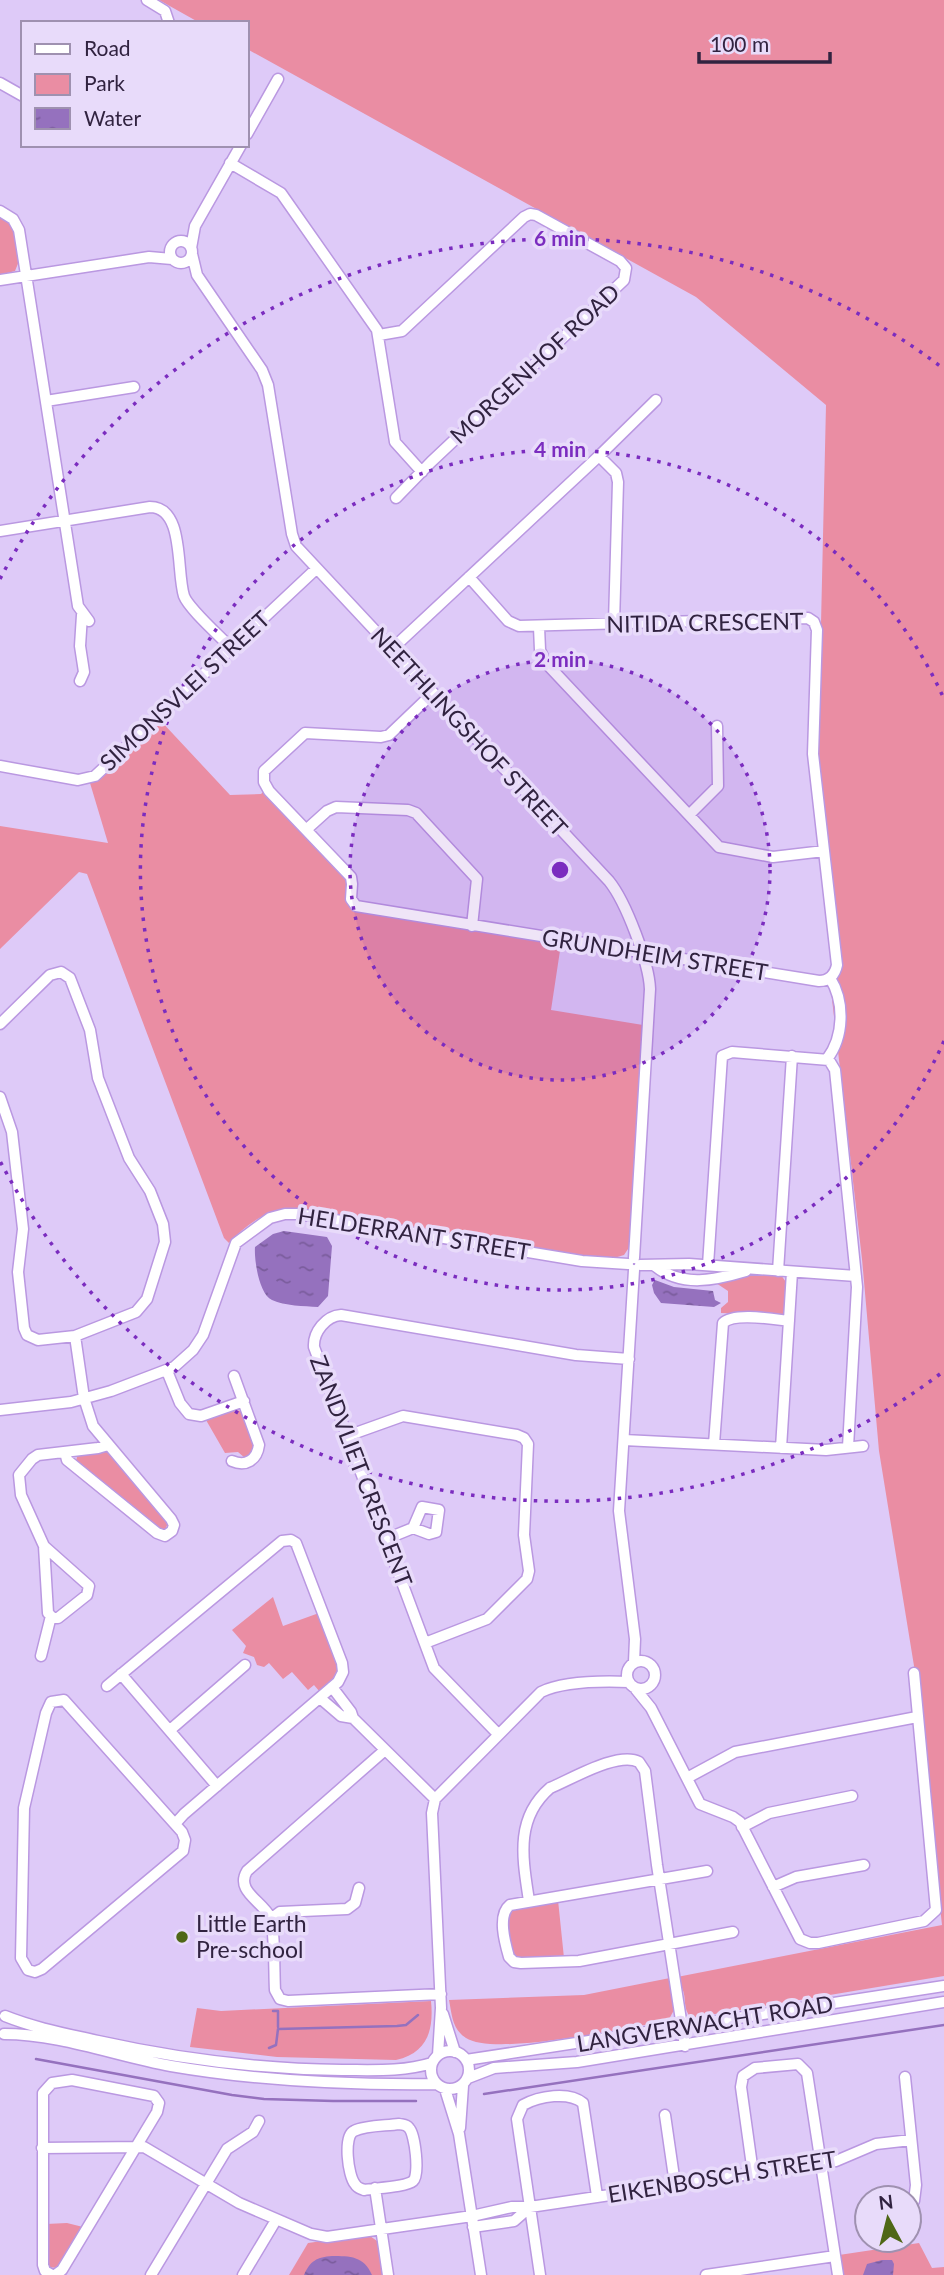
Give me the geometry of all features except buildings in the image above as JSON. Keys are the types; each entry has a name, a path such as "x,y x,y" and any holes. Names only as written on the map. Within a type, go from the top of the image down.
{"street":[{"path":"147,0 164,11 168,21"},
{"path":"248,132 278,79"},
{"path":"0,83 21,95"},
{"path":"0,280 149,257 186,261 191,251 195,226 240,147"},
{"path":"230,163 281,193 379,335 395,442 422,472"},
{"path":"0,211 10,217 18,227 78,607 85,618 80,646 84,672 80,681"},
{"name":"MORGENHOF ROAD","path":"379,335 402,331 530,214 623,263 626,268 624,280 396,498"},
{"path":"149,257 174,244 195,226"},
{"path":"174,244 188,244 197,275"},
{"path":"174,244 170,255 197,275"},
{"name":"NEETHLINGSHOF STREET","path":"197,275 265,376 292,538 299,550 617,890 647,969 650,989 619,1518 635,1639 631,1665"},
{"path":"46,401 134,387"},
{"path":"392,649 656,400"},
{"path":"599,456 617,473 618,482 614,623"},
{"path":"0,531 150,508 165,511 172,520 185,597 231,648"},
{"name":"SIMONSVLEI STREET","path":"0,766 78,780 95,776 316,569"},
{"name":"NITIDA CRESCENT","path":"469,578 511,623 519,626 808,618 814,622 817,630 813,754 824,851"},
{"path":"539,626 540,650 546,663 723,850 773,857 824,851 837,965 830,978 837,989 839,1034 835,1049 827,1059"},
{"path":"433,694 389,735 381,737 308,732 300,736 268,766 264,774 266,786 307,830 327,811 336,807 408,810 416,813 477,879 472,926"},
{"path":"689,815 718,786 717,726"},
{"name":"GRUNDHEIM STREET","path":"307,830 351,877 352,902 359,907 818,981 830,978"},
{"path":"0,1024 50,975 57,972 68,975 90,1030 96,1069 116,1126 129,1158 147,1184 165,1230 165,1242 142,1307 132,1314 75,1336 35,1340 25,1332 18,1272 23,1229 12,1132 0,1097"},
{"path":"708,1265 720,1059 724,1054 732,1052 827,1059 832,1062 835,1070 856,1276 848,1447"},
{"path":"778,1271 792,1056"},
{"name":"HELDERRANT STREET","path":"0,1410 84,1398 167,1371 187,1357 198,1343 236,1243 262,1222 277,1215 299,1214 582,1261 656,1266 708,1265 856,1276"},
{"path":"673,1277 674,1265"},
{"path":"656,1266 673,1277 713,1280 754,1269"},
{"path":"781,1448 792,1272"},
{"name":"ZANDVLIET CRESCENT","path":"498,1734 437,1672 313,1344 316,1334 334,1316 576,1355 629,1359"},
{"path":"714,1444 723,1323 726,1319 735,1317 789,1321"},
{"path":"65,1452 68,1460 157,1533 162,1536 171,1533 173,1522 93,1426 84,1398 75,1336"},
{"path":"167,1371 180,1403 189,1414 201,1416 244,1401"},
{"path":"232,1461 240,1464 249,1462 256,1457 259,1450 259,1441 234,1376"},
{"path":"347,1436 403,1416 517,1435 528,1444 524,1535 529,1571 527,1579 487,1619 425,1643"},
{"path":"624,1440 826,1450 863,1446"},
{"path":"41,1656 51,1616 48,1611 44,1546 21,1495 18,1480 20,1472 36,1456 108,1445"},
{"path":"386,1539 413,1528"},
{"path":"107,1686 282,1541 288,1539 297,1545 342,1663 342,1675 320,1698 175,1824"},
{"path":"44,1546 86,1581 90,1588 87,1595 60,1618 51,1616"},
{"name":"NEETHLINGSHOF STREET","path":"635,1639 649,1662"},
{"path":"604,1681 631,1665 649,1662 655,1672 651,1708"},
{"path":"170,1730 245,1665"},
{"path":"631,1665 627,1678 651,1708 699,1804 733,1817 743,1827 800,1939 810,1943 924,1921 934,1915 937,1905 914,1673"},
{"path":"121,1674 217,1786"},
{"path":"481,2275 475,2221 459,2134 440,2087 430,2072 435,2059 442,2008 432,1808 435,1799 545,1690 604,1681 641,1689 653,1683"},
{"path":"332,1687 353,1718 435,1799"},
{"path":"320,1698 341,1716 353,1718"},
{"path":"64,1700 72,1706 175,1824 184,1836 183,1851 42,1969 35,1972 29,1970 21,1958 24,1808 46,1713 51,1702 64,1700"},
{"path":"687,1778 735,1752 917,1717"},
{"path":"385,1750 245,1874 243,1881 245,1889 272,1918 275,1990 283,2001 441,1994"},
{"path":"529,1901 523,1833 544,1793 611,1762 629,1759 639,1762 645,1771 685,2046"},
{"path":"743,1827 769,1813 852,1796"},
{"path":"774,1888 796,1877 863,1865"},
{"path":"706,1871 510,1905 503,1912 511,1960 521,1964 579,1961 733,1932"},
{"path":"272,1918 283,1912 348,1909 355,1903 359,1888"},
{"name":"LANGVERWACHT ROAD","path":"466,2060 944,1986"},
{"name":"LANGVERWACHT ROAD","path":"465,2082 494,2068 577,2062 944,2002"},
{"path":"442,2008 456,2052"},
{"path":"459,2134 469,2069 466,2060 456,2052 446,2051 435,2059 402,2070 281,2068 208,2062 144,2051 48,2029 3,2011 1,2038 33,2035 135,2059 241,2076 454,2089 465,2082"},
{"path":"753,2173 741,2087 743,2076 755,2068 793,2063 806,2069 838,2275"},
{"path":"905,2077 916,2184"},
{"path":"72,2080 154,2096 159,2107 62,2270 53,2275 45,2271 43,2265 42,2148 43,2093 52,2083 72,2080"},
{"path":"540,2275 517,2119 520,2108 533,2101 569,2095 583,2103 597,2196"},
{"path":"665,2115 675,2184"},
{"path":"151,2275 227,2148 253,2132 259,2121"},
{"path":"404,2124 412,2134 417,2174 408,2183 375,2188 361,2189 354,2183 348,2138 355,2130 404,2124"},
{"name":"EIKENBOSCH STREET","path":"136,2147 152,2150 239,2203 321,2236 475,2221 514,2221 530,2207 821,2163 843,2158 876,2144 911,2140"},
{"path":"42,2148 136,2147"},
{"path":"375,2188 388,2275"},
{"path":"243,2275 276,2220"},
{"path":"706,2275 835,2256"}],"green space":[{"path":"159,0 944,0 944,1976 691,2018 686,2010 677,1977 942,1925 915,1672 879,1451 862,1259 830,982 841,967 818,755 826,405 696,297 248,50 248,21 196,21"},
{"path":"0,216 13,227 19,261 15,271 0,275"},
{"path":"160,720 230,795 261,794 264,791 348,880 347,900 561,944 551,1010 643,1025 630,1246 624,1255 614,1258 587,1257 292,1208 274,1211 258,1219 229,1243 224,1238 87,874 79,872 0,949 0,826 108,843 90,783 97,780"},
{"path":"753,1274 781,1275 788,1285 785,1314 721,1313 721,1308 728,1302 728,1291 716,1283"},
{"path":"234,1409 243,1412 257,1448 245,1458 238,1452 225,1453 206,1420"},
{"path":"106,1451 168,1523 165,1530 161,1531 76,1461 81,1454"},
{"path":"273,1597 283,1626 319,1613 338,1667 337,1675 320,1692 314,1685 308,1690 292,1672 283,1679 269,1663 264,1667 257,1665 254,1657 243,1653 246,1646 232,1630"},
{"path":"558,1900 564,1958 519,1960 512,1955 506,1917 509,1909"},
{"path":"670,1978 674,2010 668,2021 532,2043 481,2043 466,2038 455,2026 449,2000 584,1995"},
{"path":"431,2001 431,2022 426,2039 415,2052 396,2060 277,2057 190,2047 197,2008 221,2011"},
{"path":"67,2223 83,2227 58,2268 48,2267 46,2224"},
{"path":"365,2235 377,2241 383,2275 289,2275 308,2243"},
{"path":"923,2251 932,2268 944,2267 944,2275 842,2275 839,2255 923,2254"}],"water":[{"path":"284,1231 327,1237 332,1246 328,1296 318,1307 277,1302 267,1297 264,1291 255,1260 255,1247 273,1234"},
{"path":"655,1280 674,1287 713,1291 715,1300 721,1303 714,1307 661,1303 654,1293 652,1285"},
{"path":"332,2256 361,2261 372,2275 304,2275 315,2261"},
{"path":"892,2260 893,2275 863,2275 867,2264"}],"waterway":[{"path":"273,2011 278,2011 278,2027"},
{"path":"269,2048 276,2045 278,2029 397,2026 406,2025 418,2015"},
{"path":"484,2094 944,2025"},
{"path":"36,2059 264,2099 416,2101"}],"place":[{"name":"Little Earth Pre-school","path":"182,1937"}]}
